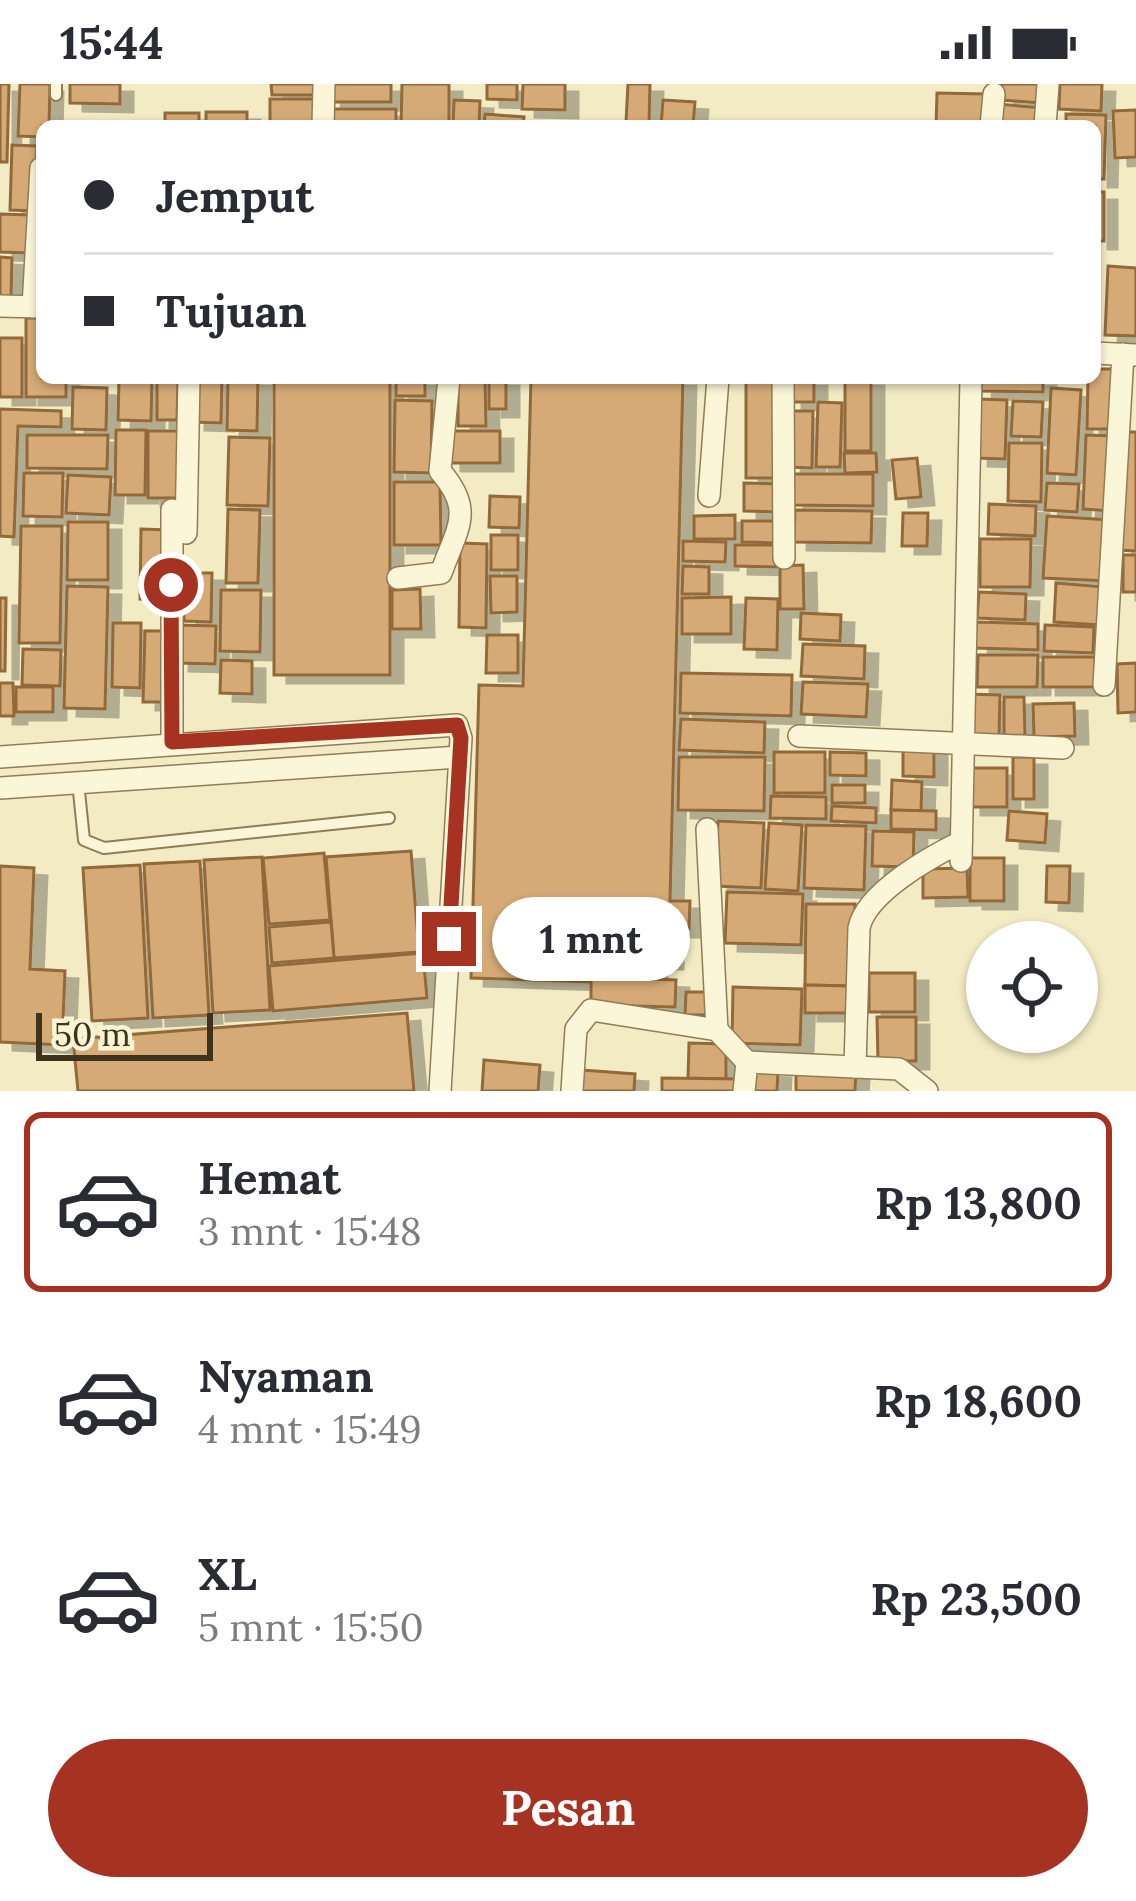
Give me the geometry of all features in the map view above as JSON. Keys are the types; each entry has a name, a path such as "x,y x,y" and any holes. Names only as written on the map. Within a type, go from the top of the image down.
{"street":[{"path":"323,120 324,84"},
{"path":"1045,120 1048,84"},
{"path":"992,120 994,94"},
{"path":"0,306 36,307"},
{"path":"1104,685 1130,355"},
{"path":"186,549 189,384"},
{"path":"398,578 441,573 460,529 459,496 440,471 448,384"},
{"path":"709,496 718,384"},
{"path":"783,384 784,558"},
{"path":"855,1067 859,928 865,909 927,859 961,851 971,384"},
{"path":"172,510 177,742 182,773"},
{"path":"0,757 448,722 460,730 440,1091"},
{"path":"799,736 1064,748"},
{"path":"0,788 458,757"},
{"path":"707,829 717,1030"},
{"path":"572,1091 576,1029 591,1010 717,1030 747,1062 899,1070 927,1091"},
{"path":"744,1091 747,1062"}],"lane":[{"path":"78,782 84,840 104,848 389,818"}],"building":[{"path":"0,84 9,84 7,162 0,162"},
{"path":"20,84 50,84 49,120 36,120 36,137 18,136"},
{"path":"70,84 120,84 120,104 70,103"},
{"path":"271,84 317,84 317,95 272,95"},
{"path":"329,84 391,84 391,102 328,102"},
{"path":"402,84 449,84 449,120 401,120"},
{"path":"487,84 517,84 517,100 487,99"},
{"path":"523,84 565,84 565,110 522,109"},
{"path":"628,84 650,84 649,120 626,120"},
{"path":"1002,84 1043,84 1041,103 1001,100"},
{"path":"1060,84 1102,84 1101,111 1059,109"},
{"path":"937,93 986,94 986,120 936,120"},
{"path":"270,99 317,99 317,120 270,120"},
{"path":"454,100 480,101 479,120 453,120"},
{"path":"663,100 695,102 694,120 661,120"},
{"path":"997,104 1043,108 1042,120 996,120"},
{"path":"328,109 396,109 396,120 328,120"},
{"path":"1136,110 1136,157 1115,158 1113,111"},
{"path":"206,112 247,112 247,120 206,120"},
{"path":"165,113 199,113 199,120 165,120"},
{"path":"485,114 524,117 524,120 484,120"},
{"path":"1066,114 1106,115 1104,179 1101,120 1066,120"},
{"path":"12,145 36,146 35,211 10,210"},
{"path":"1101,192 1104,192 1101,241"},
{"path":"0,214 31,215 30,253 0,252"},
{"path":"0,257 12,258 11,297 0,296"},
{"path":"1108,266 1136,268 1136,336 1105,335"},
{"path":"26,318 36,318 36,384 66,384 66,397 26,397"},
{"path":"0,338 22,338 22,397 0,397"},
{"path":"1101,369 1117,369 1115,429 1087,429 1088,384 1101,384"},
{"path":"119,384 152,384 151,421 118,420"},
{"path":"157,384 178,384 177,420 157,420"},
{"path":"193,384 222,384 221,423 192,422"},
{"path":"228,384 258,384 257,431 227,430"},
{"path":"274,384 390,384 390,675 274,675"},
{"path":"396,384 425,384 425,396 396,396"},
{"path":"458,384 485,384 486,426 458,426"},
{"path":"489,384 506,384 506,409 489,409"},
{"path":"531,384 683,384 670,901 690,901 689,929 671,929 670,961 654,961 653,979 676,980 675,1007 591,1005 591,982 471,978 479,685 523,686"},
{"path":"746,384 780,384 780,478 746,478"},
{"path":"789,384 814,384 814,402 789,402"},
{"path":"845,384 871,384 871,451 845,451"},
{"path":"980,384 1043,384 1043,392 979,391"},
{"path":"73,387 107,388 106,430 72,429"},
{"path":"1051,388 1081,390 1076,475 1047,473"},
{"path":"978,399 1007,400 1005,459 975,458"},
{"path":"395,400 432,401 431,473 394,472"},
{"path":"1013,401 1043,402 1041,437 1011,436"},
{"path":"818,402 842,403 840,467 816,467"},
{"path":"0,409 61,411 61,427 18,426 14,537 0,536"},
{"path":"790,411 813,411 812,468 788,467"},
{"path":"116,430 146,430 145,495 115,495"},
{"path":"148,431 181,431 181,498 148,498"},
{"path":"448,431 500,431 500,463 448,463"},
{"path":"1124,432 1136,432 1136,551 1119,550"},
{"path":"27,435 108,435 107,469 27,468"},
{"path":"1086,435 1115,436 1112,511 1083,509"},
{"path":"229,437 270,438 268,506 227,505"},
{"path":"1009,443 1042,443 1041,502 1008,501"},
{"path":"844,453 876,453 877,472 845,473"},
{"path":"917,458 921,497 896,499 892,460"},
{"path":"24,473 63,473 62,517 23,516"},
{"path":"791,474 873,474 873,506 791,505"},
{"path":"68,475 111,477 109,515 66,513"},
{"path":"394,482 440,482 441,545 394,545"},
{"path":"744,483 779,484 778,512 744,511"},
{"path":"1047,483 1079,484 1077,512 1045,510"},
{"path":"490,496 520,497 519,528 489,527"},
{"path":"989,504 1036,506 1035,536 988,534"},
{"path":"228,509 260,510 258,583 226,583"},
{"path":"795,510 872,511 871,543 794,542"},
{"path":"903,513 928,513 927,546 902,546"},
{"path":"735,515 735,539 694,539 694,516"},
{"path":"1047,516 1111,520 1108,581 1043,578"},
{"path":"742,521 780,521 780,543 742,542"},
{"path":"68,522 108,522 108,580 67,580"},
{"path":"21,526 62,526 60,643 19,643"},
{"path":"141,529 169,530 168,600 140,599"},
{"path":"491,535 518,535 518,570 491,570"},
{"path":"980,539 1031,539 1030,587 980,587"},
{"path":"683,541 726,542 725,562 683,561"},
{"path":"460,543 487,544 486,628 459,627"},
{"path":"735,545 776,545 776,567 735,566"},
{"path":"1123,555 1136,555 1136,592 1123,592"},
{"path":"803,565 804,609 780,609 780,566"},
{"path":"683,566 709,567 709,594 682,594"},
{"path":"184,573 212,573 211,622 184,621"},
{"path":"490,576 517,576 517,612 491,613"},
{"path":"1056,583 1104,587 1101,625 1054,622"},
{"path":"67,586 108,587 105,709 64,708"},
{"path":"420,589 421,629 392,629 392,590"},
{"path":"221,590 261,590 260,652 220,651"},
{"path":"979,592 1026,594 1025,620 977,618"},
{"path":"731,597 731,634 682,634 682,598"},
{"path":"0,598 6,598 5,671 0,671"},
{"path":"746,598 778,599 777,650 744,649"},
{"path":"801,613 841,615 840,641 800,639"},
{"path":"976,622 1038,624 1038,650 975,648"},
{"path":"113,623 141,623 140,688 112,687"},
{"path":"177,625 216,626 215,664 176,663"},
{"path":"1045,625 1094,627 1093,653 1044,651"},
{"path":"145,631 167,631 166,702 143,702"},
{"path":"487,635 518,635 518,673 486,673"},
{"path":"803,644 865,646 864,679 801,676"},
{"path":"23,649 61,650 60,686 22,685"},
{"path":"978,655 1038,655 1037,687 977,687"},
{"path":"1043,657 1095,657 1095,687 1043,687"},
{"path":"221,660 252,661 252,694 220,693"},
{"path":"1136,663 1136,712 1118,713 1117,664"},
{"path":"681,673 792,675 791,716 680,713"},
{"path":"803,682 868,684 866,717 801,714"},
{"path":"0,683 13,683 14,716 0,716"},
{"path":"16,687 53,687 53,712 16,712"},
{"path":"966,694 1000,695 999,738 965,737"},
{"path":"1004,697 1024,697 1025,735 1004,736"},
{"path":"1074,703 1075,736 1034,737 1033,704"},
{"path":"681,719 765,722 764,753 679,750"},
{"path":"903,746 934,747 934,777 903,776"},
{"path":"774,752 825,752 825,793 774,793"},
{"path":"830,752 866,753 866,776 830,775"},
{"path":"679,757 765,757 764,811 678,810"},
{"path":"1013,757 1034,757 1034,799 1013,799"},
{"path":"968,768 1007,768 1007,807 968,807"},
{"path":"892,780 922,782 921,811 891,810"},
{"path":"832,785 865,785 865,803 832,803"},
{"path":"771,796 826,797 826,819 770,818"},
{"path":"832,806 876,808 876,823 831,821"},
{"path":"891,810 936,811 936,830 891,829"},
{"path":"1009,811 1047,814 1045,843 1007,840"},
{"path":"718,821 764,823 761,888 715,886"},
{"path":"769,823 802,825 798,891 765,889"},
{"path":"806,825 866,826 864,890 804,888"},
{"path":"873,831 914,832 913,867 872,866"},
{"path":"411,851 419,952 334,958 326,857"},
{"path":"324,853 330,920 269,924 263,858"},
{"path":"262,857 270,1010 213,1013 204,860"},
{"path":"970,858 1004,858 1004,901 970,901"},
{"path":"200,861 209,1015 153,1018 144,864"},
{"path":"140,865 148,1018 92,1021 83,868"},
{"path":"0,866 34,868 30,969 65,971 62,1045 0,1042"},
{"path":"1047,866 1070,866 1069,903 1046,902"},
{"path":"967,868 968,897 923,898 923,869"},
{"path":"727,892 803,894 801,945 725,943"},
{"path":"806,904 855,904 854,986 805,985"},
{"path":"331,922 334,958 272,963 269,927"},
{"path":"423,953 427,998 273,1011 269,966"},
{"path":"869,973 915,973 915,1012 869,1012"},
{"path":"805,985 850,986 850,1013 805,1013"},
{"path":"733,987 802,989 800,1045 732,1043"},
{"path":"686,992 711,992 711,1015 685,1015"},
{"path":"407,1013 414,1091 78,1091 73,1039"},
{"path":"877,1017 916,1017 916,1061 878,1061"},
{"path":"689,1043 726,1044 726,1079 688,1078"},
{"path":"484,1060 540,1065 538,1091 482,1091"},
{"path":"752,1069 778,1070 777,1091 751,1091"},
{"path":"796,1069 856,1070 855,1091 796,1091"},
{"path":"582,1070 635,1074 634,1091 580,1091"},
{"path":"662,1078 739,1079 739,1091 662,1091"}],"route":[{"path":"171,585 172,742 457,725 461,738 449,939"}]}
